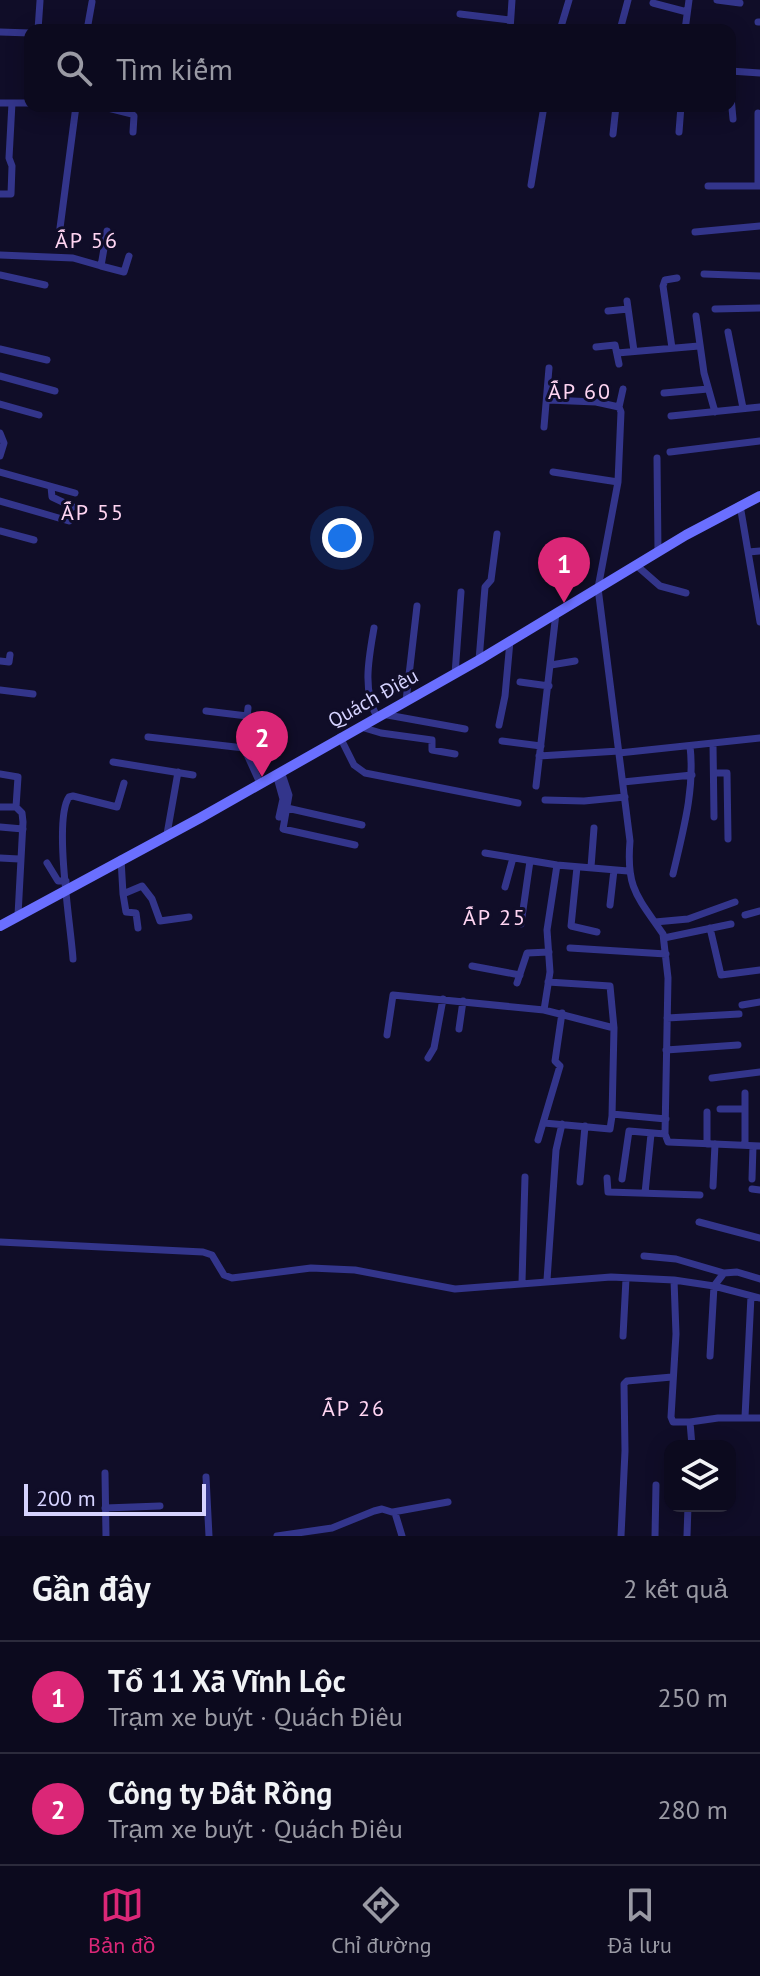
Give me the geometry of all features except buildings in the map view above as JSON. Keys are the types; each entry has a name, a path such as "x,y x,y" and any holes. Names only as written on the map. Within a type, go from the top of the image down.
{"main road":[{"name":"Quách Điêu","path":"0,926 66,885 121,859 455,674 658,552 760,496"}],"street":[{"path":"510,24 512,0"},
{"path":"562,24 569,0"},
{"path":"622,24 628,0"},
{"path":"686,24 689,0"},
{"path":"717,0 740,3"},
{"path":"38,24 40,1"},
{"path":"88,24 92,2"},
{"path":"653,3 687,12"},
{"path":"460,14 510,20"},
{"path":"0,32 24,33"},
{"path":"736,71 760,73"},
{"path":"0,103 24,103"},
{"path":"0,194 11,194 12,103"},
{"path":"60,228 75,112"},
{"path":"124,112 134,116 133,132"},
{"path":"531,185 543,112"},
{"path":"613,134 615,112"},
{"path":"679,132 681,112"},
{"path":"732,112 733,119"},
{"path":"708,186 759,186 758,113"},
{"path":"695,232 760,226"},
{"path":"101,266 107,231"},
{"path":"0,255 73,258 124,272 129,256"},
{"path":"704,274 760,276"},
{"path":"0,275 45,285"},
{"path":"672,348 663,286 665,280 677,278"},
{"path":"608,311 628,305 634,351"},
{"path":"715,309 760,308"},
{"path":"696,316 699,346 715,412"},
{"path":"728,332 743,408"},
{"path":"596,347 615,345 619,364"},
{"path":"617,353 699,346"},
{"path":"0,349 47,360"},
{"path":"544,427 549,368"},
{"path":"0,376 55,391"},
{"path":"623,389 619,407 618,482 598,588 630,841 630,883 664,938 666,954 665,1134 668,1142 753,1146"},
{"path":"664,393 708,389"},
{"path":"548,400 596,402 619,407"},
{"path":"0,404 39,415"},
{"path":"671,416 760,407"},
{"path":"0,433 4,443 0,456"},
{"path":"670,452 760,441"},
{"path":"657,458 658,552"},
{"path":"0,472 75,493"},
{"path":"553,472 618,482"},
{"path":"51,487 50,493 55,500 73,507"},
{"path":"0,501 69,521"},
{"path":"740,505 760,633"},
{"path":"0,531 34,540"},
{"path":"479,660 485,587 491,580 497,534"},
{"path":"748,552 760,551"},
{"path":"636,565 660,586 686,593"},
{"path":"455,674 461,592"},
{"path":"406,701 417,606"},
{"path":"536,786 556,613"},
{"path":"374,628 368,695 379,716 465,729"},
{"path":"499,725 510,641"},
{"path":"0,661 9,662 10,655"},
{"path":"551,665 575,661"},
{"path":"520,682 549,686"},
{"path":"0,690 33,694"},
{"path":"206,711 247,712 244,748 260,783"},
{"path":"360,726 381,733 432,740 432,750 455,754"},
{"path":"340,736 354,765 365,773 518,803"},
{"path":"148,737 244,748"},
{"path":"539,756 619,752 760,738"},
{"path":"502,741 541,746"},
{"path":"713,744 714,817"},
{"path":"673,874 691,794 690,746"},
{"path":"113,762 193,775"},
{"path":"167,834 178,772"},
{"path":"279,772 289,795 283,829 355,845"},
{"path":"279,772 283,799 279,817"},
{"path":"714,773 727,773 728,839"},
{"path":"0,774 18,777 16,807"},
{"path":"623,782 692,775"},
{"path":"73,959 62,819 67,799 73,796 117,807 124,783"},
{"path":"545,800 584,801 625,797"},
{"path":"0,807 16,807 22,813 18,915"},
{"path":"287,808 362,825"},
{"path":"0,827 23,829"},
{"path":"591,867 594,828"},
{"path":"485,853 557,865 628,871"},
{"path":"0,858 19,859"},
{"path":"505,887 513,858"},
{"path":"121,859 125,911 128,914 136,913 138,928"},
{"path":"521,924 530,861"},
{"path":"47,863 58,881 66,885"},
{"path":"544,1010 548,982 547,930 557,865"},
{"path":"577,867 571,926 597,932"},
{"path":"610,905 614,870"},
{"path":"123,894 142,886 152,899 160,921 189,917"},
{"path":"655,922 688,919 735,902"},
{"path":"745,915 760,911"},
{"path":"664,938 731,924"},
{"path":"710,928 721,975 760,970"},
{"path":"570,948 666,954"},
{"path":"472,966 518,979 527,953 549,952"},
{"path":"544,1123 610,1129 612,1114 614,1028 610,986 548,982"},
{"path":"387,1035 393,995 544,1010 614,1028"},
{"path":"428,1058 434,1048 443,999"},
{"path":"459,1029 463,1001"},
{"path":"742,1005 760,1002"},
{"path":"538,1140 560,1066 555,1061 562,1013"},
{"path":"667,1018 739,1014"},
{"path":"666,1050 738,1045"},
{"path":"712,1078 760,1072"},
{"path":"745,1093 753,1146 752,1179"},
{"path":"720,1109 745,1109"},
{"path":"707,1112 713,1186"},
{"path":"612,1114 666,1119"},
{"path":"547,1280 556,1150 562,1124"},
{"path":"580,1182 585,1126"},
{"path":"622,1179 629,1131 665,1134"},
{"path":"645,1193 651,1134"},
{"path":"522,1282 525,1177"},
{"path":"607,1178 608,1192 700,1195"},
{"path":"699,1222 760,1238"},
{"path":"0,1242 203,1252 212,1255 224,1275 232,1278 311,1268 355,1270 455,1289 547,1280 626,1279 674,1280 714,1286 756,1297 745,1417"},
{"path":"644,1256 676,1259 724,1273 737,1272 760,1279"},
{"path":"710,1356 714,1286 724,1273"},
{"path":"623,1336 626,1279"},
{"path":"674,1280 676,1334 672,1421 760,1418"},
{"path":"621,1536 625,1383 672,1377"},
{"path":"690,1422 692,1440"},
{"path":"105,1473 106,1536"},
{"path":"206,1477 209,1536"},
{"path":"655,1536 656,1485"},
{"path":"277,1536 332,1528 374,1511 393,1512 448,1502"},
{"path":"105,1508 160,1506"},
{"path":"393,1512 402,1536"},
{"path":"687,1536 688,1512"}],"place":[{"name":"Tổ 11 Xã Vĩnh Lộc","path":"564,603"},
{"name":"Công ty Đất Rồng","path":"262,777"}],"district":[{"name":"ẤP 56","path":"87,240"},
{"name":"ẤP 60","path":"580,391"},
{"name":"ẤP 55","path":"93,512"},
{"name":"ẤP 25","path":"495,917"},
{"name":"ẤP 26","path":"354,1408"}]}
